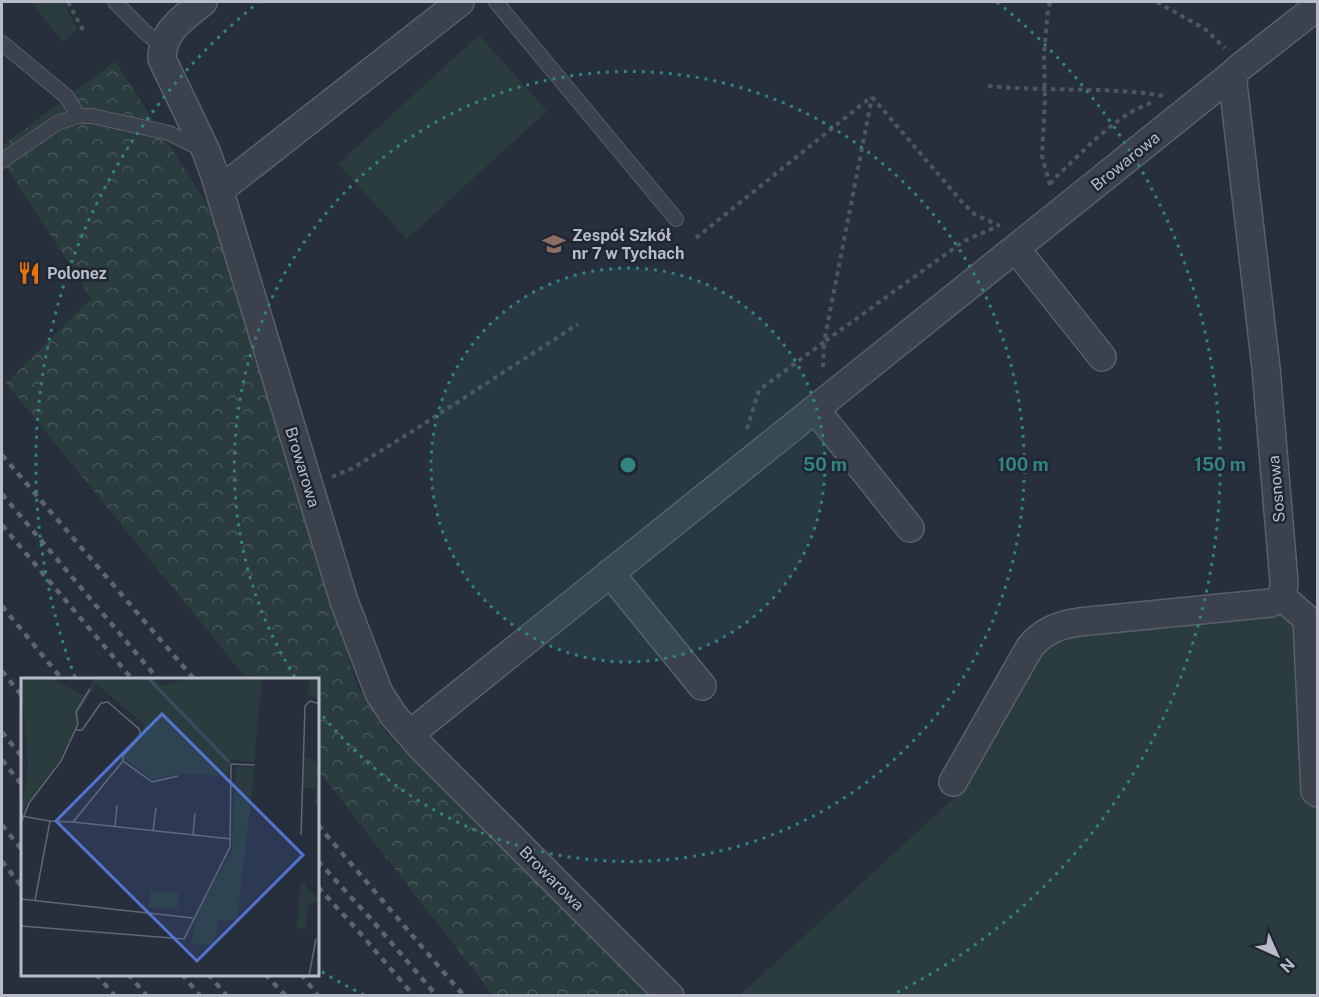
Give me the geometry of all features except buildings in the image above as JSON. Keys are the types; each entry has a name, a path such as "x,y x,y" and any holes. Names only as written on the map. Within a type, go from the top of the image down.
{"street":[{"path":"169,35 203,2"},
{"path":"220,190 460,2"},
{"path":"1239,69 1317,6"},
{"name":"Browarowa","path":"169,35 162,59 206,152 220,190 344,602 379,693 394,716 422,747 670,996"},
{"name":"Browarowa","path":"410,734 815,409 1011,237 1239,69"},
{"name":"Sosnowa","path":"1239,69 1233,82 1266,368 1284,582 1284,591 1281,596"},
{"path":"1011,237 1102,357"},
{"path":"815,409 909,528"},
{"path":"610,573 702,686"},
{"path":"953,782 1029,647 1048,631 1078,622 1271,603 1281,596 1307,619 1315,791 1317,792"}],"lane":[{"path":"115,2 145,32 169,35"},
{"path":"496,2 676,219"},
{"path":"2,43 67,97 78,116"},
{"path":"2,161 57,123 78,116 92,116 169,133 206,152"}],"path":[{"path":"68,2 83,30"},
{"path":"1050,2 1044,54 1042,156 1050,185"},
{"path":"1157,2 1205,29 1239,69"},
{"path":"988,86 1142,92 1170,97 1149,104 1114,124 1045,190"},
{"path":"872,97 963,203 974,214 1000,226 1011,237"},
{"path":"696,238 872,97"},
{"path":"815,409 825,362 824,342 872,97"},
{"path":"746,432 759,390 964,241 1000,226"},
{"path":"325,480 353,468 407,435 578,324"}],"green space":[{"path":"31,2 64,2 77,30 63,42"},
{"path":"479,35 547,111 407,239 338,164"},
{"path":"115,61 209,207 357,685 385,732 650,995 493,995 320,773 320,678 246,678 6,383 91,298 2,160 2,146"},
{"path":"1316,606 1318,619 1317,995 739,996 967,786 1012,696 1036,658 1054,642 1083,631"}],"railway":[{"path":"2,455 193,678"},
{"path":"2,494 157,678"},
{"path":"2,525 131,678"},
{"path":"2,606 61,678"},
{"path":"2,671 21,695"},
{"path":"2,732 21,756"},
{"path":"2,760 21,784"},
{"path":"2,825 21,849"},
{"path":"320,827 464,996"},
{"path":"2,861 21,886"},
{"path":"320,863 437,996"},
{"path":"320,889 414,996"},
{"path":"98,976 115,996"},
{"path":"130,976 147,996"},
{"path":"184,976 200,996"},
{"path":"210,976 227,996"},
{"path":"267,976 286,996"},
{"path":"303,976 318,996"}],"place":[{"name":"Zespół Szkół nr 7 w Tychach","path":"554,244"},
{"name":"Polonez","path":"29,273"}]}
